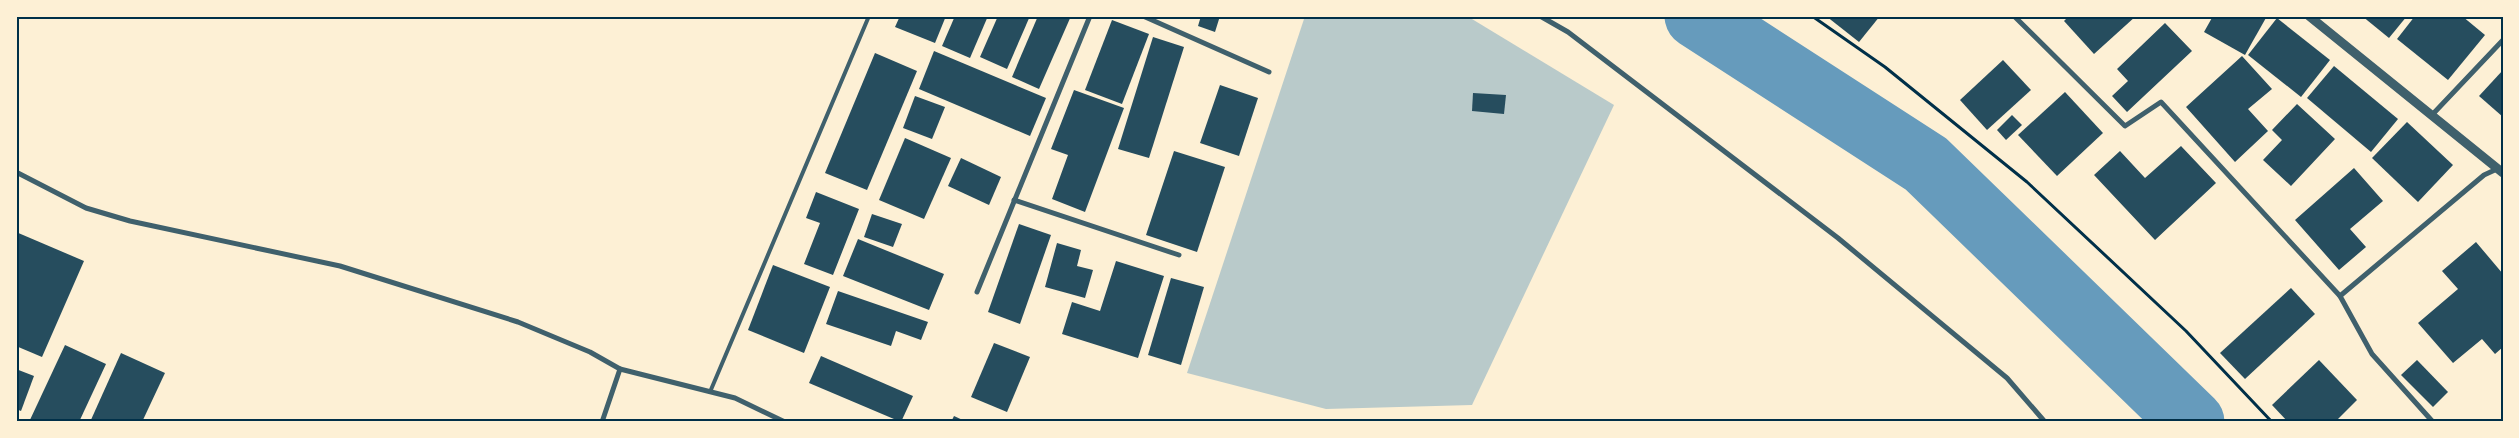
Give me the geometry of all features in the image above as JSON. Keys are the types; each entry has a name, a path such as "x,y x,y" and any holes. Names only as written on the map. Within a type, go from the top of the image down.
{"street":[{"path":"977,292 1090,16"},
{"path":"1143,16 1268,72"},
{"path":"1540,16 1568,32 1838,238 2007,378 2045,422"},
{"path":"2014,16 2125,126 2161,102 2340,296 2372,354 2434,422"},
{"path":"2309,16 2500,171"},
{"path":"2431,116 2503,40"},
{"path":"2340,296 2484,175 2500,171"},
{"path":"16,172 86,208 112,216 340,266 518,322 590,352 620,369 735,398 785,422"},
{"path":"1014,200 1179,255"},
{"path":"602,422 620,369"}],"lane":[{"path":"710,392 869,16"}],"path":[{"path":"1812,16 1885,67 2027,182 2186,331 2272,422"}],"shaded area":[{"path":"1305,16 1467,16 1614,105 1472,405 1326,409 1187,373"}],"building":[{"path":"900,16 946,16 935,43 895,27"},
{"path":"955,16 988,16 970,58 942,46"},
{"path":"998,16 1030,16 1007,69 980,57"},
{"path":"1038,16 1071,16 1039,89 1012,77"},
{"path":"1201,16 1220,16 1215,32 1198,26"},
{"path":"1826,16 1880,16 1859,42"},
{"path":"2069,16 2136,16 2094,54 2064,21"},
{"path":"2213,16 2267,16 2245,55 2204,32"},
{"path":"2362,16 2407,16 2389,38"},
{"path":"2415,16 2462,16 2485,35 2448,80 2397,39"},
{"path":"2277,18 2330,60 2301,97 2248,55"},
{"path":"1112,20 1149,34 1122,104 1085,90"},
{"path":"2165,23 2192,51 2127,112 2112,96 2128,81 2117,69"},
{"path":"1153,37 1184,47 1149,158 1118,149"},
{"path":"934,51 1046,98 1030,136 919,89"},
{"path":"875,53 917,71 867,190 825,173"},
{"path":"2242,56 2272,89 2248,109 2268,131 2235,162 2186,107"},
{"path":"2003,60 2031,90 1987,130 1960,100"},
{"path":"2334,66 2398,119 2371,152 2307,98"},
{"path":"2503,70 2503,117 2479,96"},
{"path":"1220,85 1258,98 1239,156 1200,143"},
{"path":"1074,90 1124,108 1085,212 1052,199 1068,155 1051,149"},
{"path":"2065,92 2103,133 2057,176 2018,135"},
{"path":"1473,93 1506,95 1504,114 1472,111"},
{"path":"915,96 945,107 932,139 903,128"},
{"path":"2297,104 2335,139 2291,186 2263,160 2282,140 2272,130"},
{"path":"2012,115 2022,125 2006,140 1997,130"},
{"path":"2407,122 2453,165 2418,202 2372,158"},
{"path":"905,138 951,158 924,219 879,200"},
{"path":"2181,146 2216,183 2155,240 2094,175 2120,151 2145,178"},
{"path":"1174,151 1225,167 1197,252 1146,235"},
{"path":"961,158 1001,177 989,205 948,186"},
{"path":"2354,168 2383,201 2350,229 2366,247 2339,270 2295,220"},
{"path":"816,192 859,209 833,275 804,264 820,223 806,218"},
{"path":"872,214 902,224 893,247 864,237"},
{"path":"1019,224 1051,235 1020,324 988,312"},
{"path":"16,232 84,261 42,357 16,346"},
{"path":"858,239 944,274 929,310 843,276"},
{"path":"2476,242 2503,274 2503,347 2495,354 2482,339 2453,363 2418,323 2458,289 2442,271"},
{"path":"1057,243 1081,250 1077,266 1093,270 1085,298 1045,287"},
{"path":"1116,261 1164,276 1138,358 1062,334 1072,302 1100,311"},
{"path":"773,265 830,287 804,353 748,330"},
{"path":"1171,278 1204,287 1181,365 1148,355"},
{"path":"2291,288 2315,314 2245,379 2220,353"},
{"path":"838,291 928,322 921,340 896,331 891,346 826,324"},
{"path":"994,343 1030,357 1007,412 971,397"},
{"path":"65,345 106,364 79,422 29,422"},
{"path":"121,353 165,373 142,422 90,422"},
{"path":"821,356 913,396 901,422 809,383"},
{"path":"2319,360 2357,400 2335,422 2288,422 2272,405"},
{"path":"2417,360 2448,392 2433,407 2401,375"},
{"path":"16,369 34,376 21,411 16,409"},
{"path":"954,416 967,422 951,422"}],"waterway":[{"path":"1697,16 1926,164 2192,422"}]}
